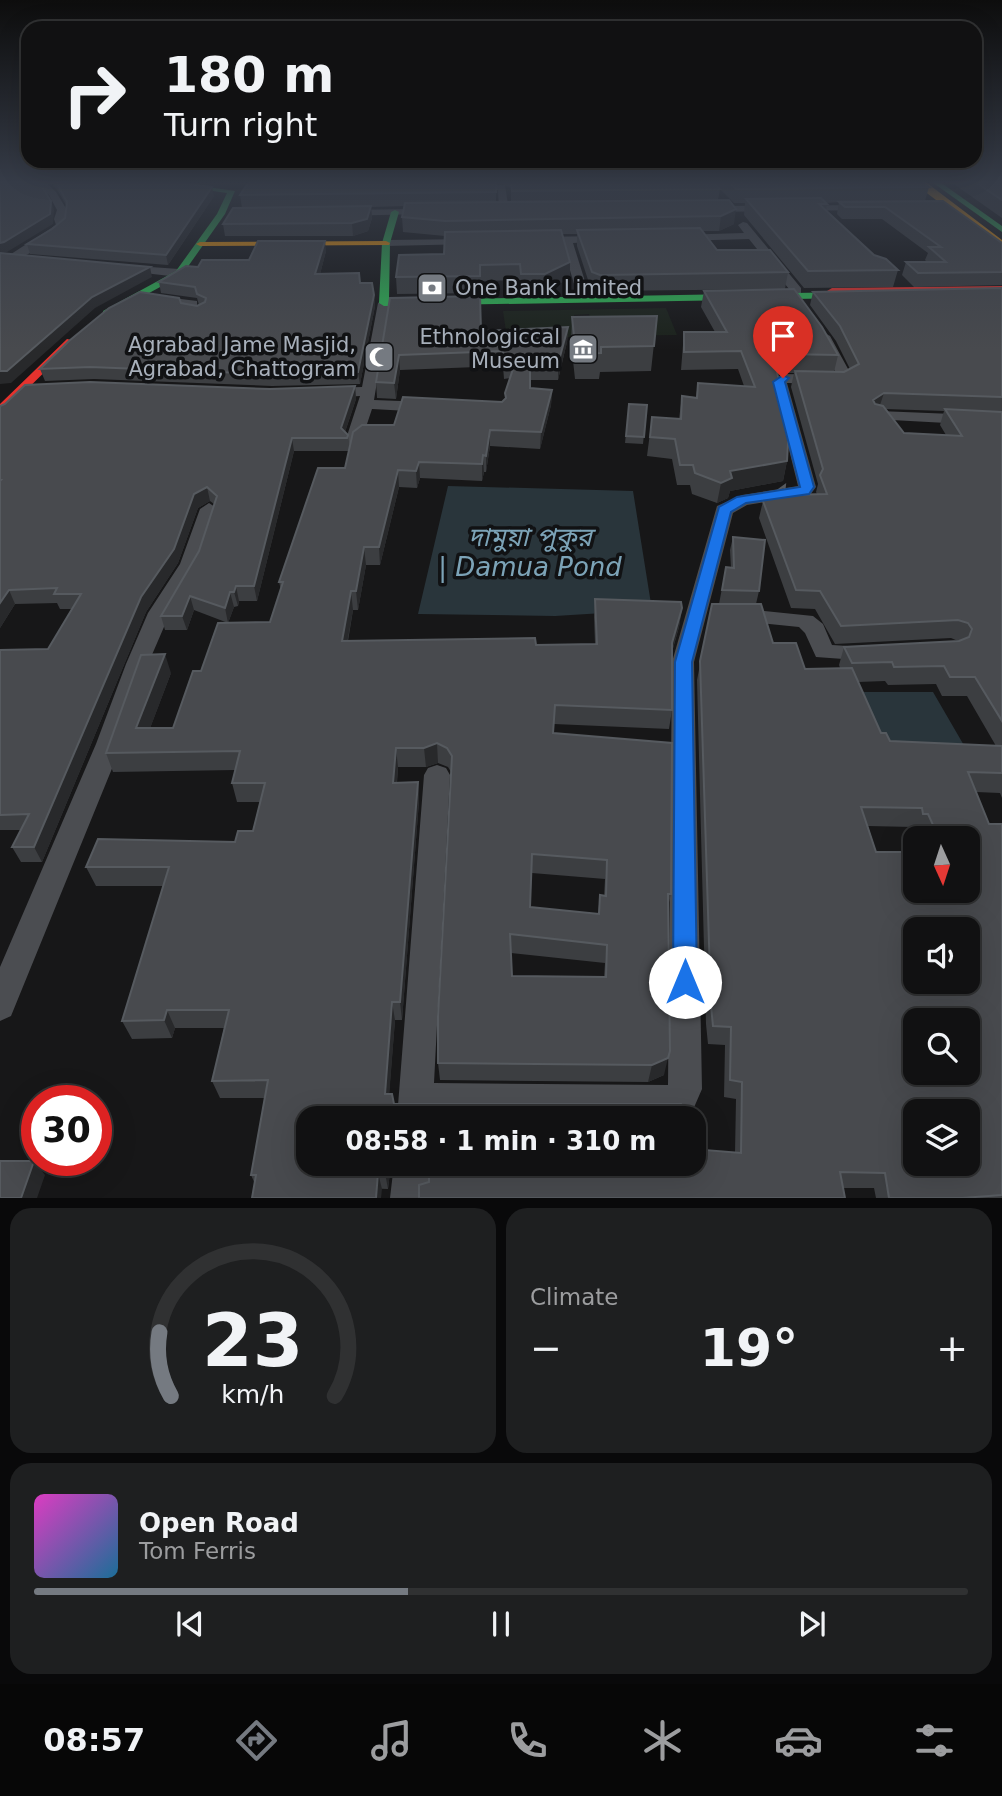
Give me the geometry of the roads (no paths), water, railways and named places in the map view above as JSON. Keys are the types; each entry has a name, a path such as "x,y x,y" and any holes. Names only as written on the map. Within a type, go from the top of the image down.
{"main road":[{"path":"0,411 90,326 136,296 179,274 206,238"},
{"path":"384,300 387,238"},
{"path":"200,244 386,243"},
{"path":"384,300 795,293 903,286 1002,291"},
{"path":"384,300 583,294 1002,291"}],"street":[{"path":"6,258 46,238"},
{"path":"659,238 663,238"},
{"path":"542,1106 667,1103 680,1100 685,1089 683,662 724,510 742,500 804,491 807,487 779,379 840,381 846,378 827,342 795,293 753,238"},
{"path":"525,240 620,239"},
{"path":"567,240 583,294"},
{"path":"386,243 483,241"},
{"path":"6,258 32,259"},
{"path":"114,267 179,274"},
{"path":"136,296 193,304 189,309 200,311"},
{"path":"353,442 368,397 384,300"},
{"path":"0,391 46,389"},
{"path":"312,394 368,397 447,409"},
{"path":"879,416 1002,421"},
{"path":"0,1005 109,744 137,664 159,614 190,564 209,509"},
{"path":"696,613 805,621 815,629 824,652 836,655 891,652"},
{"path":"416,1106 437,775"},
{"path":"409,1198 411,1176"}],"water":[{"name":"দামুয়া পুকুর | Damua Pond","path":"448,486 633,491 652,610 555,616 418,614"},
{"path":"854,692 933,692 969,754 884,753"}],"place":[{"name":"One Bank Limited","path":"432,288"},
{"name":"Ethnologiccal Museum","path":"583,349"},
{"name":"Agrabad Jame Masjid, Agrabad, Chattogram","path":"379,357"}]}
